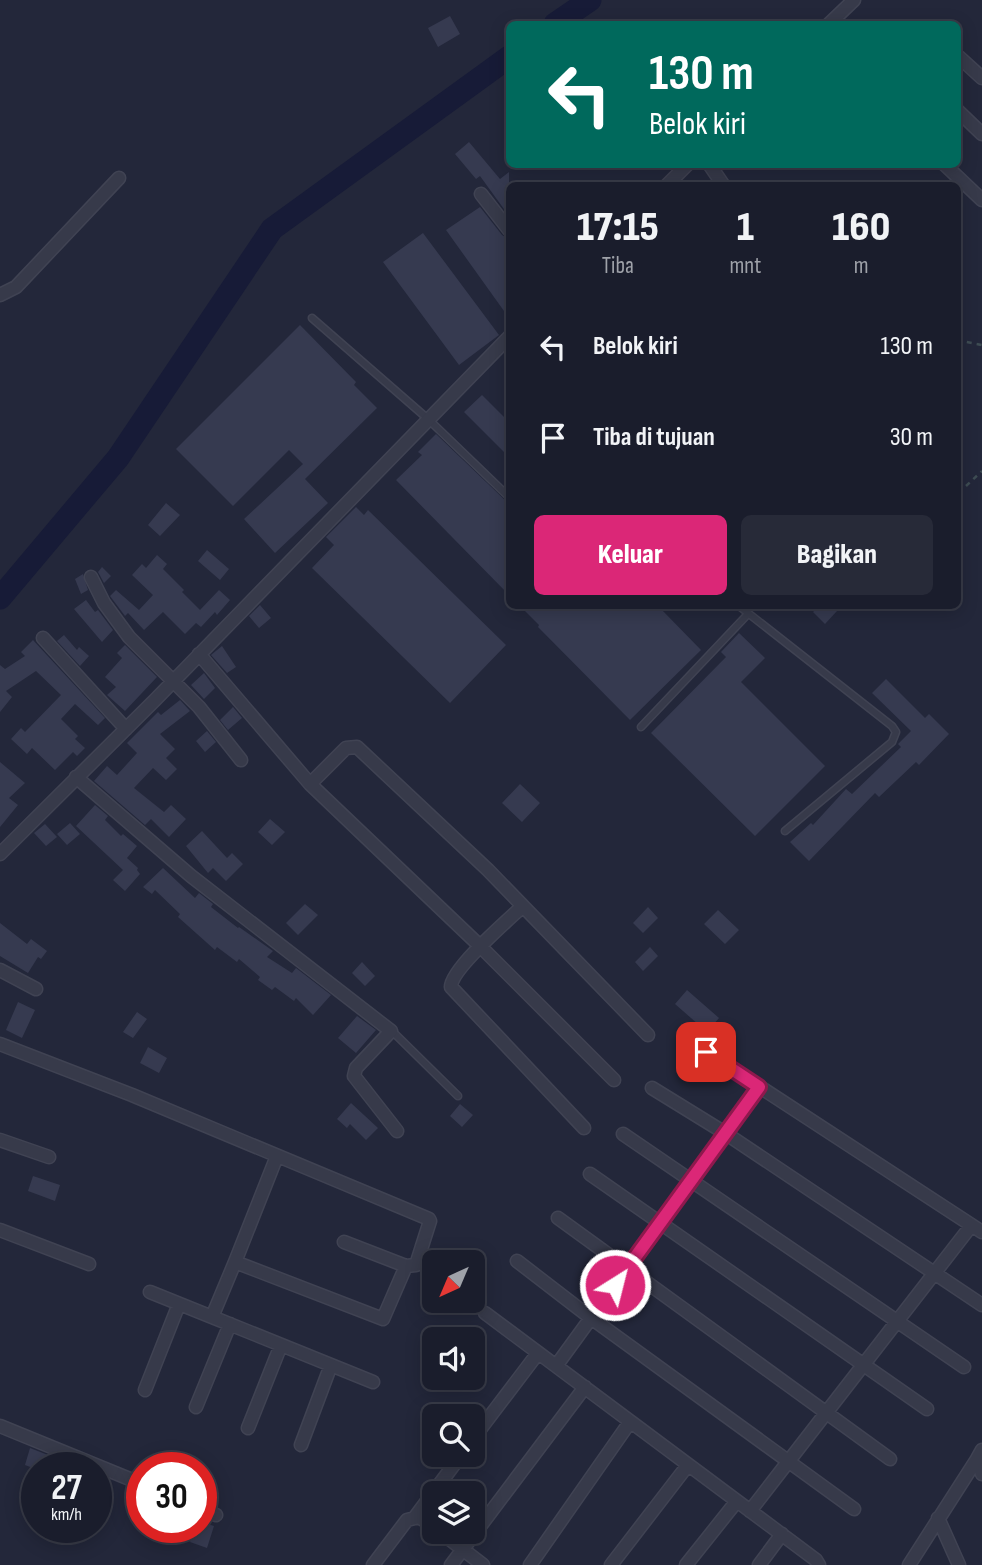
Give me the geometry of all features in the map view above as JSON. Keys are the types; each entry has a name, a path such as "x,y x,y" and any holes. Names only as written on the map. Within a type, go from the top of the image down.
{"street":[{"path":"832,21 854,0"},
{"path":"961,59 982,78"},
{"path":"961,114 982,134"},
{"path":"670,182 684,168"},
{"path":"948,168 982,200"},
{"path":"0,295 16,287 119,178"},
{"path":"481,194 506,226"},
{"path":"0,854 506,340"},
{"path":"90,577 113,618 199,707 241,760"},
{"path":"43,638 126,729"},
{"path":"199,654 310,784 480,946 614,1080"},
{"path":"310,784 346,748 358,747 488,870 648,1035"},
{"path":"76,777 191,876 391,1031 356,1068 354,1076 397,1131"},
{"path":"523,906 480,946 453,978 453,992 584,1128"},
{"path":"0,970 36,989"},
{"path":"688,1040 977,1229 935,1274 750,1511"},
{"path":"0,1044 131,1095 430,1221 415,1266 406,1266 344,1242"},
{"path":"556,1366 759,1087"},
{"path":"652,1088 725,1133 982,1304"},
{"path":"622,1134 964,1367"},
{"path":"0,1140 49,1157"},
{"path":"212,1317 277,1156"},
{"path":"590,1174 927,1409"},
{"path":"558,1218 890,1459"},
{"path":"0,1230 89,1265"},
{"path":"517,1261 854,1509"},
{"path":"235,1262 382,1320 406,1266"},
{"path":"150,1292 373,1382"},
{"path":"145,1390 179,1304"},
{"path":"485,1313 816,1560 819,1565"},
{"path":"196,1408 230,1324"},
{"path":"248,1428 281,1345"},
{"path":"485,1423 538,1353"},
{"path":"300,1446 331,1365"},
{"path":"451,1565 585,1387"},
{"path":"530,1565 630,1422"},
{"path":"0,1426 126,1477"},
{"path":"980,1457 982,1474"},
{"path":"909,1565 980,1457"},
{"path":"611,1565 688,1465"},
{"path":"373,1565 407,1520 415,1517 452,1467"},
{"path":"686,1565 737,1501"},
{"path":"415,1517 422,1519"},
{"path":"938,1518 959,1565"},
{"path":"759,1565 782,1535"},
{"path":"456,1544 483,1565"}],"lane":[{"path":"312,318 428,419 506,494"},
{"path":"742,609 892,726 896,732 892,742 785,831"},
{"path":"641,727 748,614"},
{"path":"391,1031 458,1096"}],"path":[{"path":"961,341 982,345"},
{"path":"966,486 982,471"}],"building":[{"path":"450,16 460,34 438,47 428,28"},
{"path":"469,142 500,179 509,172 509,182 506,182 506,212 480,176 476,179 455,154"},
{"path":"480,207 506,237 506,314 446,230"},
{"path":"423,233 499,335 459,365 383,262"},
{"path":"300,325 356,382 354,385 377,408 305,479 328,503 275,553 244,519 303,464 289,450 233,506 176,449"},
{"path":"482,395 506,419 506,454 464,412"},
{"path":"436,434 506,501 506,592 396,480 422,455 418,452"},
{"path":"166,503 180,515 160,536 148,525"},
{"path":"356,507 364,515 368,510 506,645 450,703 312,568 334,545 326,537"},
{"path":"207,550 229,569 220,580 198,561"},
{"path":"157,555 167,564 163,569 200,610 219,590 230,600 217,615 215,612 201,627 196,623 185,634 163,612 144,630 128,613 125,616 110,596 116,590 139,610 153,595 132,575 142,564 146,568"},
{"path":"102,567 111,576 104,583 98,572"},
{"path":"83,574 88,590 81,594 75,579"},
{"path":"86,600 95,612 98,610 113,630 102,642 74,609"},
{"path":"260,605 271,618 259,628 249,616"},
{"path":"523,609 663,609 701,650 630,720 538,627"},
{"path":"816,609 837,611 825,624 813,612"},
{"path":"739,633 765,658 741,682 825,766 755,836 651,733 726,657 721,652"},
{"path":"64,635 77,650 79,647 89,656 80,666 57,641"},
{"path":"33,640 105,718 98,725 75,704 61,719 78,736 75,739 85,748 77,756 73,752 55,770 32,748 27,754 11,739 21,728 25,732 61,695 36,671 6,691 12,697 0,712 0,665 5,669 25,656 21,652"},
{"path":"125,645 157,677 125,711 107,695 116,687 105,677 122,658 117,653"},
{"path":"222,646 236,667 227,673 211,655"},
{"path":"204,673 215,688 204,699 191,685"},
{"path":"886,679 925,718 929,714 949,734 919,765 916,762 879,797 875,793 809,861 790,842 811,823 813,825 846,789 852,794 901,747 898,744 911,731 872,693"},
{"path":"180,700 190,711 160,734 175,749 166,758 177,769 166,780 153,768 134,788 164,812 171,805 186,819 169,837 151,819 145,825 94,781 107,766 117,775 137,753 127,743 158,712 161,715"},
{"path":"233,707 242,718 228,730 220,720"},
{"path":"207,731 216,742 205,752 196,741"},
{"path":"0,762 25,783 9,798 18,805 0,827"},
{"path":"520,784 540,803 522,822 502,803"},
{"path":"95,805 108,816 105,820 121,836 123,834 137,846 127,858 138,868 140,874 125,891 113,880 123,870 76,826"},
{"path":"270,819 285,832 272,845 258,832"},
{"path":"70,823 80,834 67,845 57,834"},
{"path":"45,824 57,837 46,846 34,833"},
{"path":"202,831 227,858 232,853 243,864 226,881 213,868 208,873 186,846"},
{"path":"163,868 195,898 199,893 213,904 211,907 273,951 267,957 292,973 296,968 331,995 313,1015 296,998 294,1001 275,987 272,990 258,980 260,977 239,959 237,962 217,947 215,950 178,917 180,914 155,890 152,894 143,887"},
{"path":"305,904 318,915 298,935 286,923"},
{"path":"648,907 658,918 643,933 633,923"},
{"path":"718,910 739,930 725,944 704,924"},
{"path":"0,923 27,944 31,939 47,951 41,959 38,957 28,973 0,956"},
{"path":"650,947 658,956 643,971 635,962"},
{"path":"362,962 375,976 365,986 352,973"},
{"path":"687,990 719,1018 707,1032 675,1004"},
{"path":"18,1002 35,1010 22,1038 6,1030"},
{"path":"137,1012 147,1019 133,1038 123,1032"},
{"path":"357,1016 376,1030 356,1053 338,1038"},
{"path":"148,1047 167,1058 159,1073 140,1063"},
{"path":"351,1103 378,1128 366,1140 350,1124 347,1128 337,1119"},
{"path":"460,1104 473,1115 462,1127 450,1116"},
{"path":"33,1176 60,1185 55,1201 28,1191"},
{"path":"193,1543 209,1543 207,1548"}],"waterway":[{"path":"559,21 590,0"},
{"path":"0,598 118,458 272,229 506,59"}],"route":[{"path":"615,1285 759,1087 706,1052"}]}
